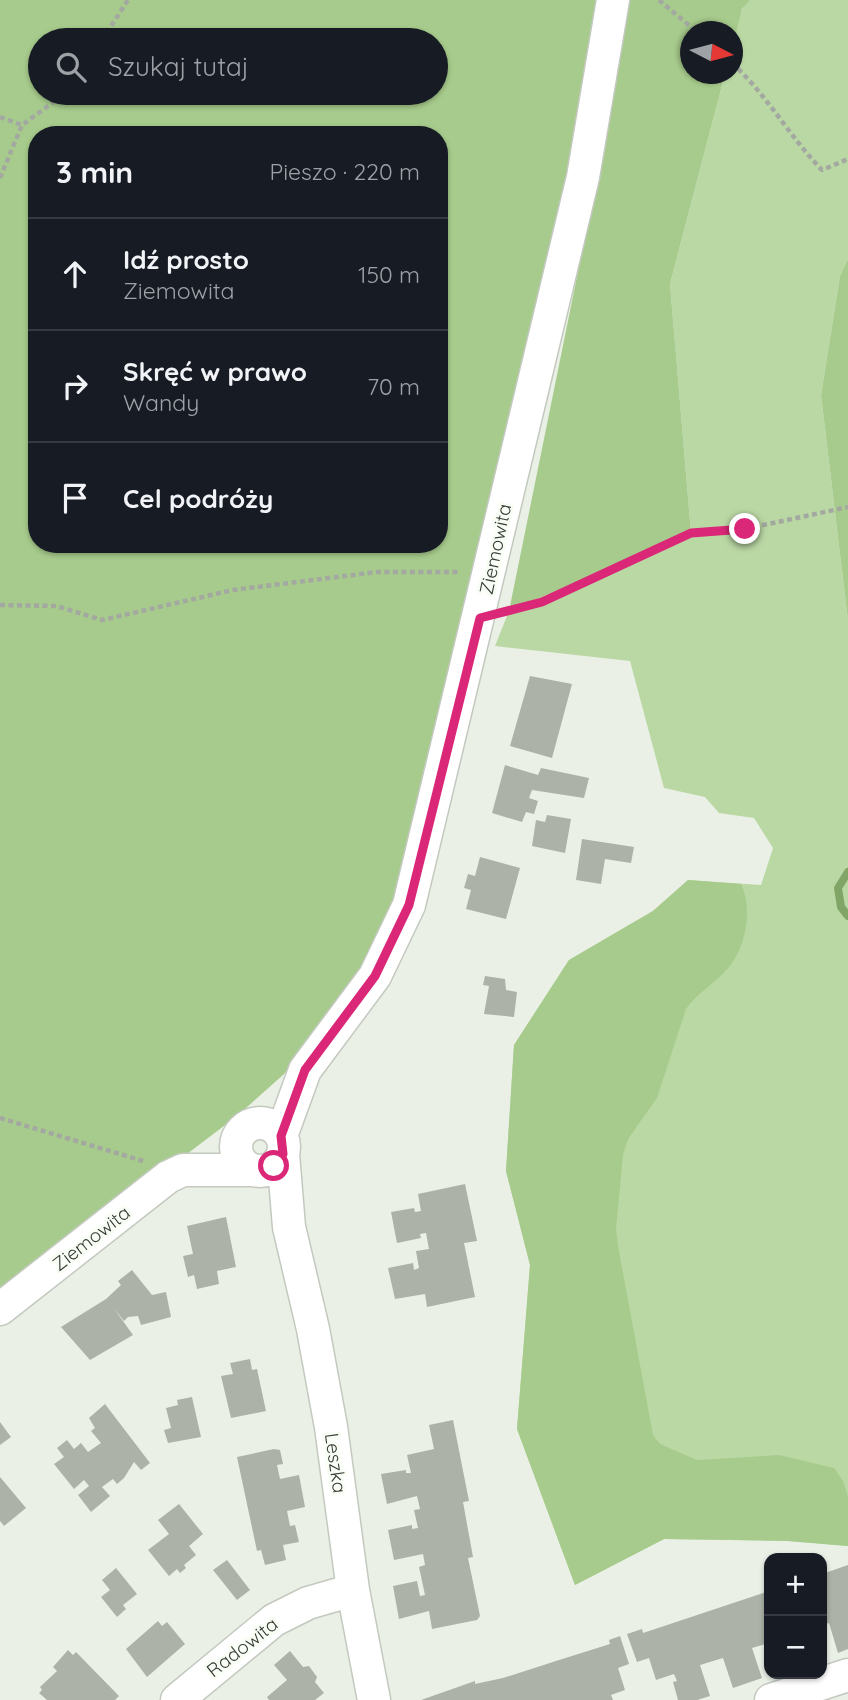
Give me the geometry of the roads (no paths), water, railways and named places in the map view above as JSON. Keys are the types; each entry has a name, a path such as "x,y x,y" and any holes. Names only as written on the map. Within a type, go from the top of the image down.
{"street":[{"name":"Ziemowita","path":"269,1157 305,1070 375,976 409,905 480,618 527,400 583,177 613,0"},
{"name":"Ziemowita","path":"0,1309 168,1177 183,1170 194,1157 245,1129 286,1079 305,1070"},
{"path":"267,1124 269,1157 238,1157 236,1144 245,1129 267,1124"},
{"path":"183,1170 269,1157"},
{"name":"Leszka","path":"269,1157 308,1303 331,1427 353,1590 374,1700"},
{"name":"Radowita","path":"177,1700 274,1620 308,1603 353,1590"},
{"path":"771,1700 848,1675"}],"waterway":[{"path":"848,872 838,888 841,907 848,916"}]}
